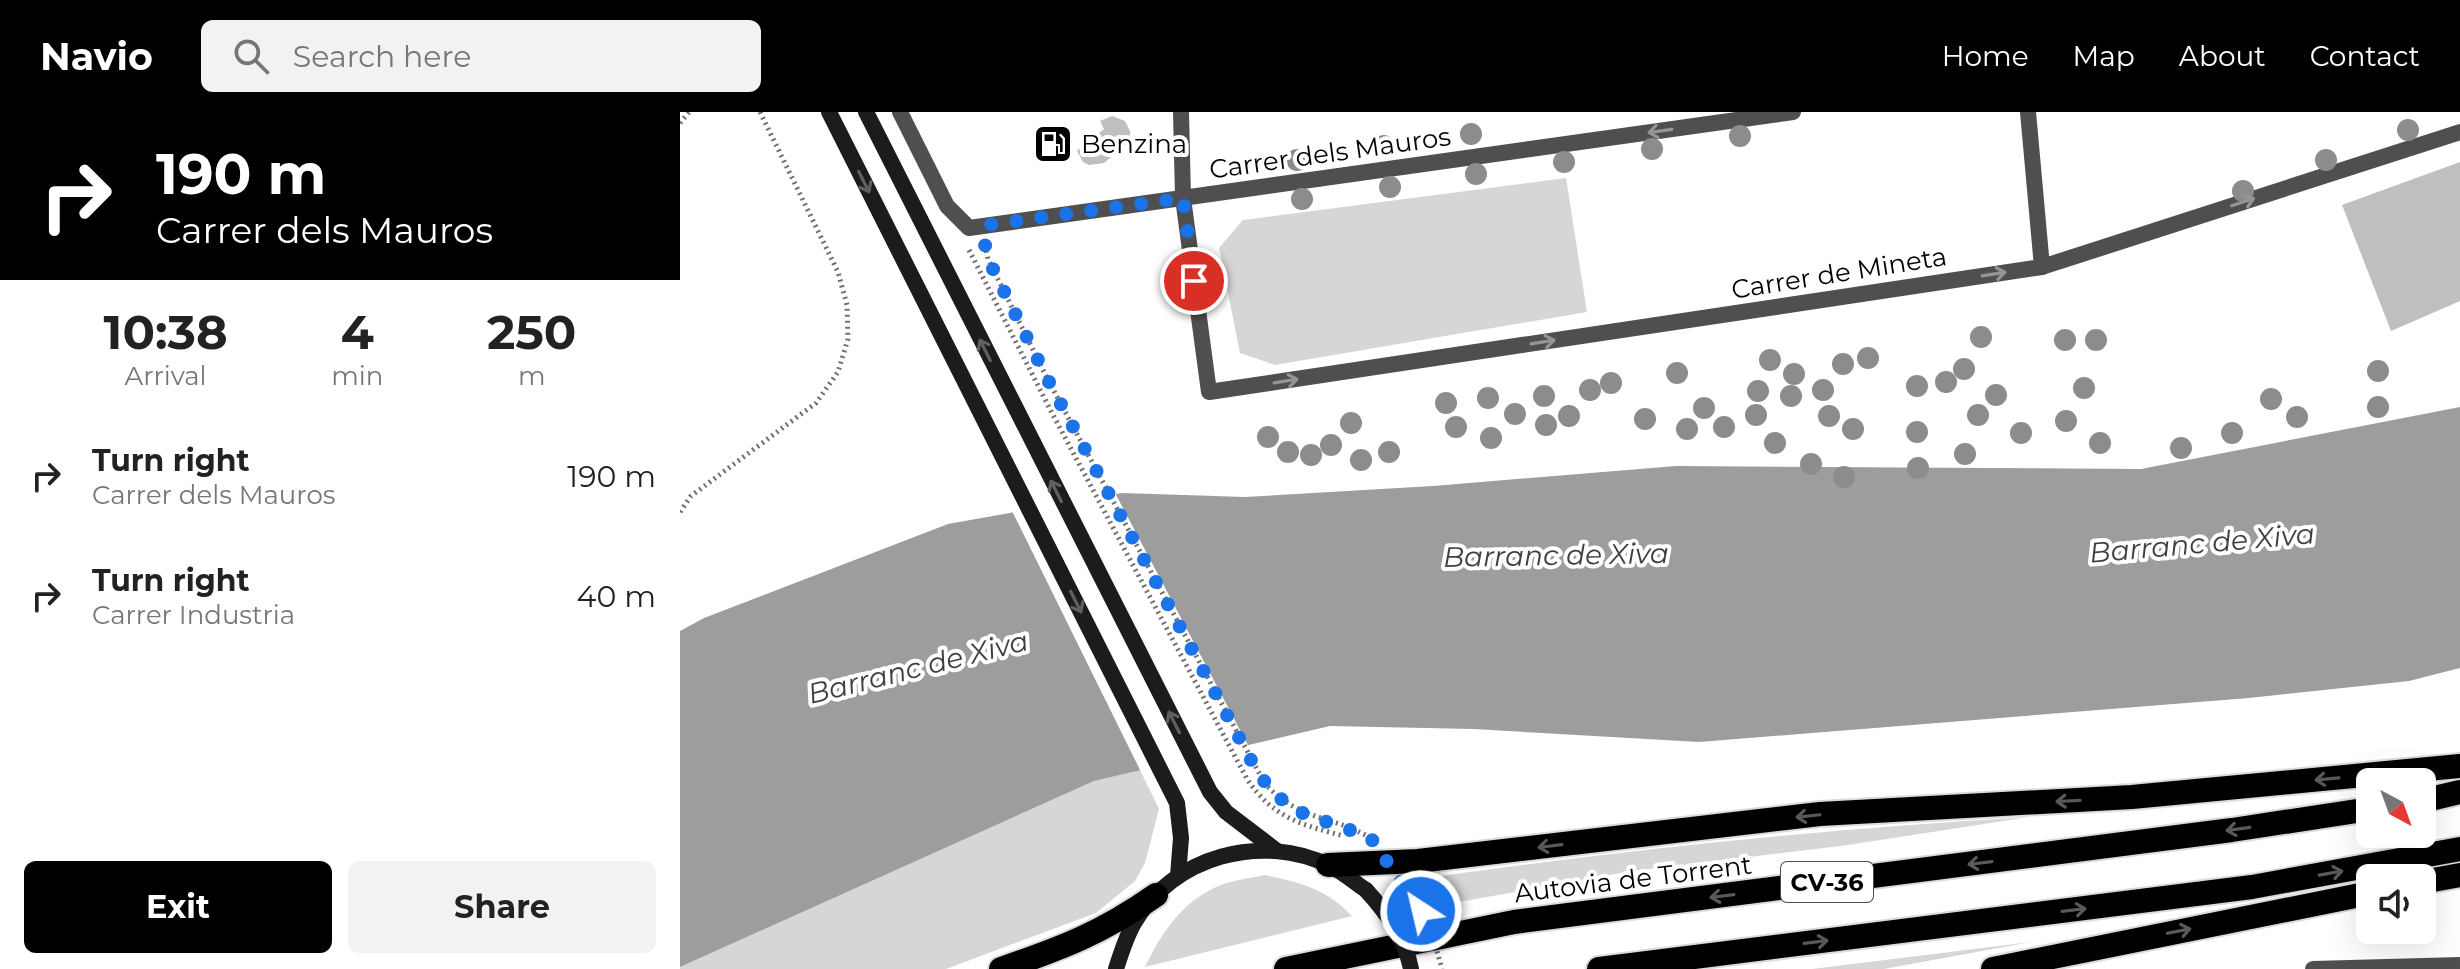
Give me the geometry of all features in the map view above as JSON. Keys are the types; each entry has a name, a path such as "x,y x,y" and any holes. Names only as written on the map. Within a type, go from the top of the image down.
{"highway":[{"path":"1328,865 1395,873 1820,814 2132,797 2460,766"},
{"path":"2436,798 2460,792"},
{"name":"Autovia de Torrent","path":"1286,969 1514,922 2232,830 2356,811"},
{"name":"CV-36","path":"1599,969 2252,887 2460,849"},
{"path":"2436,879 2460,875"},
{"path":"1001,969 1089,936 1156,895"},
{"path":"1993,969 2356,896"}],"main road":[{"path":"829,112 1177,803 1181,838 1178,876"},
{"path":"866,112 1210,792 1226,812 1277,851"},
{"path":"1116,969 1136,920 1156,895 1178,876 1219,857 1239,852 1277,851 1328,865 1366,890 1397,931 1411,969"}],"street":[{"path":"900,112 947,206 969,228"},
{"path":"1181,112 1183,198"},
{"name":"Carrer dels Mauros","path":"969,228 1793,112"},
{"path":"2028,112 2042,267"},
{"name":"Carrer de Mineta","path":"1183,198 1209,392 2042,267 2460,132"},
{"path":"2313,969 2460,965"}],"path":[{"path":"680,123 689,112"},
{"path":"680,512 691,496 816,403 838,372 848,339 847,305 838,272 760,112"},
{"path":"987,225 984,240 988,259 1066,413 1259,775 1278,797 1304,814 1370,837 1431,930 1442,969"},
{"path":"969,228 969,249 1053,415 1247,779 1272,809 1301,824 1350,837"}],"shaded area":[{"path":"1566,178 1587,312 1275,365 1240,353 1219,248 1243,220"},
{"path":"1140,770 1159,809 1145,863 1135,881 1096,913 946,969 680,969 1094,781"},
{"path":"2029,817 1848,845 1632,871 1425,908 1406,881 1717,842"},
{"path":"1265,875 1312,888 1332,899 1352,916 1145,967 1166,930 1195,899 1221,885"},
{"path":"2031,942 1884,969 1812,969"}],"water":[{"name":"Barranc de Xiva","path":"2460,407 2460,668 2409,681 2249,698 1699,742 1474,729 1330,726 1094,781 680,967 680,631 704,618 948,524 1122,493 1245,497 1433,486 1676,466 2141,469"}],"pier":[{"path":"1114,491 1250,749 1142,774 1011,509"}],"building":[{"path":"1112,116 1125,121 1130,131 1127,144 1104,163 1089,165 1083,162 1077,151 1104,129 1100,121"},
{"path":"2460,162 2460,301 2391,331 2342,205"}],"place":[{"name":"Benzina","path":"1053,144"}],"route":[{"path":"1194,281 1183,198 987,225 984,240 988,259 1048,380 1259,775 1278,797 1304,814 1370,837 1421,911"}]}
